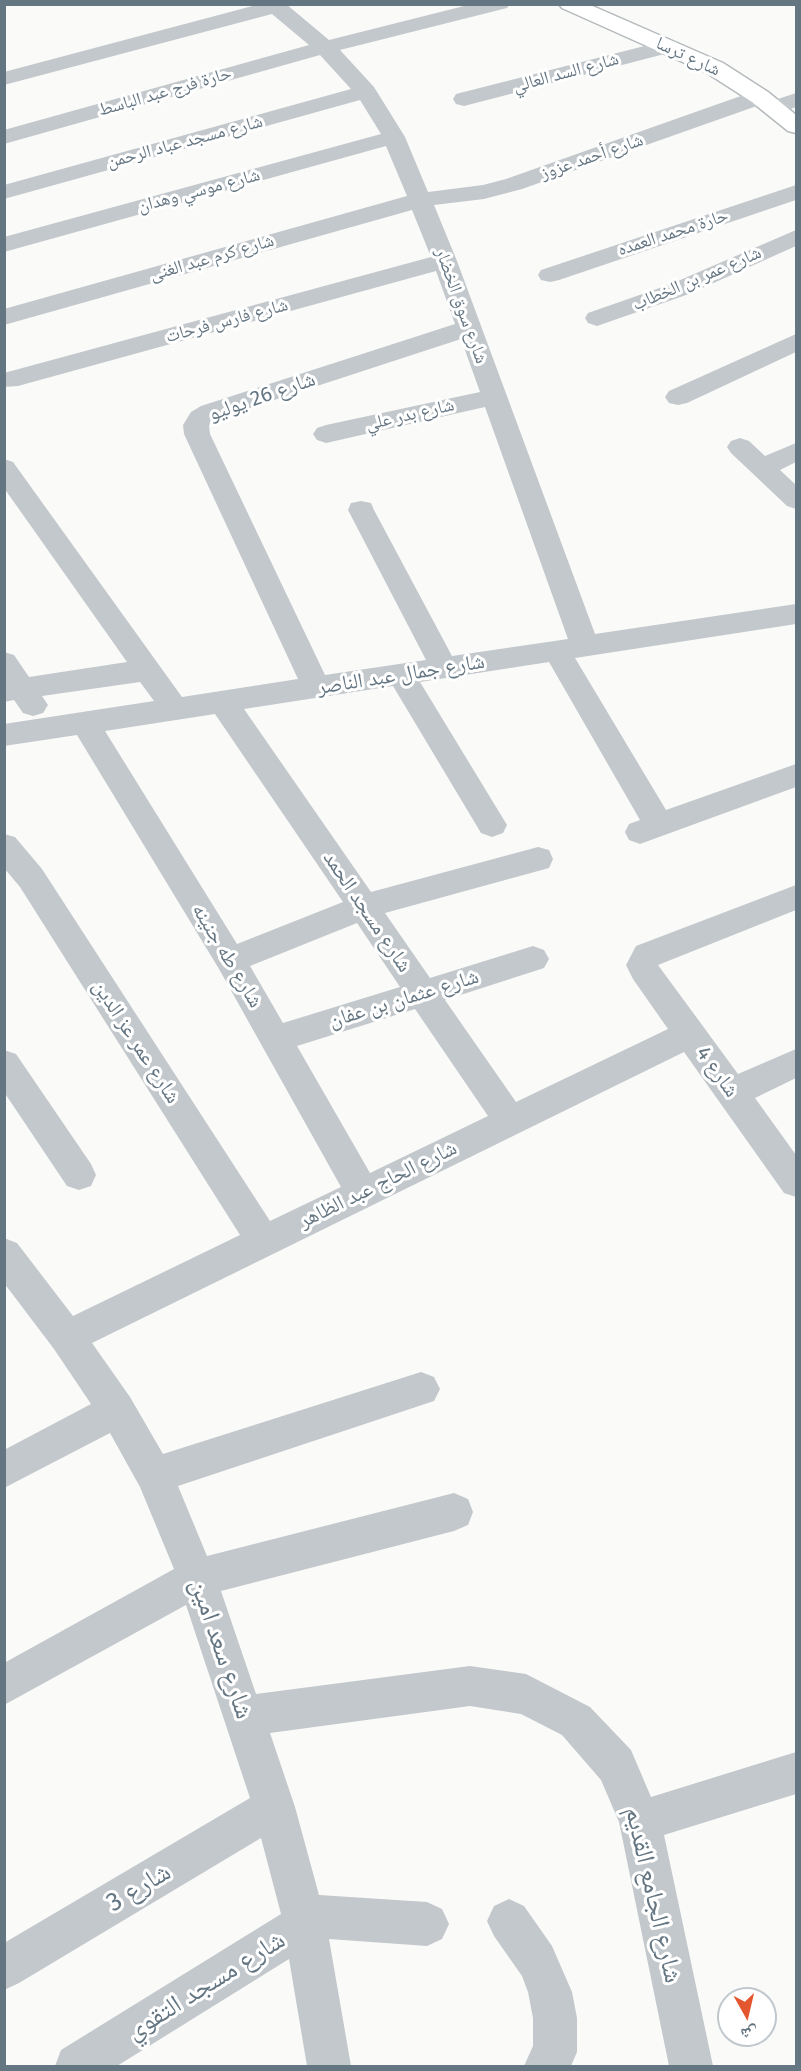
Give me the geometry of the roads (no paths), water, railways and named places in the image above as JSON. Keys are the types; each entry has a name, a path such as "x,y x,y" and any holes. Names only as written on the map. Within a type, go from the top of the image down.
{"main road":[{"name":"شارع ترسا","path":"569,4 715,68 767,103 796,126"}],"street":[{"name":"حارة فرج عبد الباسط","path":"4,137 325,47 500,4"},
{"name":"شارع سوق الخضار","path":"273,6 325,47 366,92 394,138 445,261 494,397 571,649 648,828 796,775"},
{"path":"4,79 273,6"},
{"name":"شارع السد العالي","path":"464,99 668,46"},
{"name":"شارع مسجد عباد الرحمن","path":"4,192 366,92"},
{"name":"شارع أحمد عزوز","path":"420,200 484,192 767,103 796,100"},
{"name":"شارع موسي وهدان","path":"4,245 394,138"},
{"name":"حارة محمد العمده","path":"550,275 796,192"},
{"name":"شارع كرم عبد الغنى","path":"4,317 420,200"},
{"name":"شارع عمر بن الخطاب","path":"597,318 680,289 796,237"},
{"name":"شارع فارس فرحات","path":"9,380 445,261"},
{"name":"شارع 26 يوليو","path":"316,688 197,434 196,425 200,418 210,412 470,328"},
{"path":"678,397 796,342"},
{"name":"شارع بدر علي","path":"326,434 494,397"},
{"path":"740,447 796,500"},
{"path":"762,468 796,452"},
{"path":"4,468 175,709"},
{"path":"361,510 445,669"},
{"name":"شارع جمال عبد الناصر","path":"4,735 796,614"},
{"path":"4,662 13,689 49,729"},
{"path":"13,689 147,670"},
{"path":"401,675 492,825"},
{"name":"شارع مسجد الحمد","path":"223,702 510,1121"},
{"name":"شارع طه جنينه","path":"85,723 230,960 363,1192"},
{"name":"شارع عمر عز الدين","path":"4,846 31,878 263,1241"},
{"path":"230,960 363,907 538,859"},
{"name":"شارع 4","path":"796,897 653,953 643,960 644,970 796,1182"},
{"name":"شارع عثمان بن عفان","path":"275,1039 533,959"},
{"name":"شارع الحاج عبد الظاهر","path":"67,1337 690,1034"},
{"path":"732,1093 796,1063"},
{"path":"4,1064 79,1175"},
{"name":"شارع سعد امين","path":"9,1267 67,1337 117,1410 154,1475 197,1578 274,1808 304,1920 329,2067"},
{"path":"154,1475 421,1389"},
{"path":"4,1470 117,1410"},
{"path":"4,1685 197,1578 454,1512"},
{"name":"شارع الجامع القديم","path":"244,1716 470,1686 525,1694 576,1722 616,1765 640,1821 691,2067"},
{"path":"640,1821 796,1773"},
{"name":"شارع 3","path":"4,1968 274,1808"},
{"path":"304,1920 427,1924"},
{"name":"شارع مسجد التقوي","path":"77,2067 304,1920"},
{"path":"509,1921 537,1961 550,1992 555,2018 555,2052 546,2067"}]}
